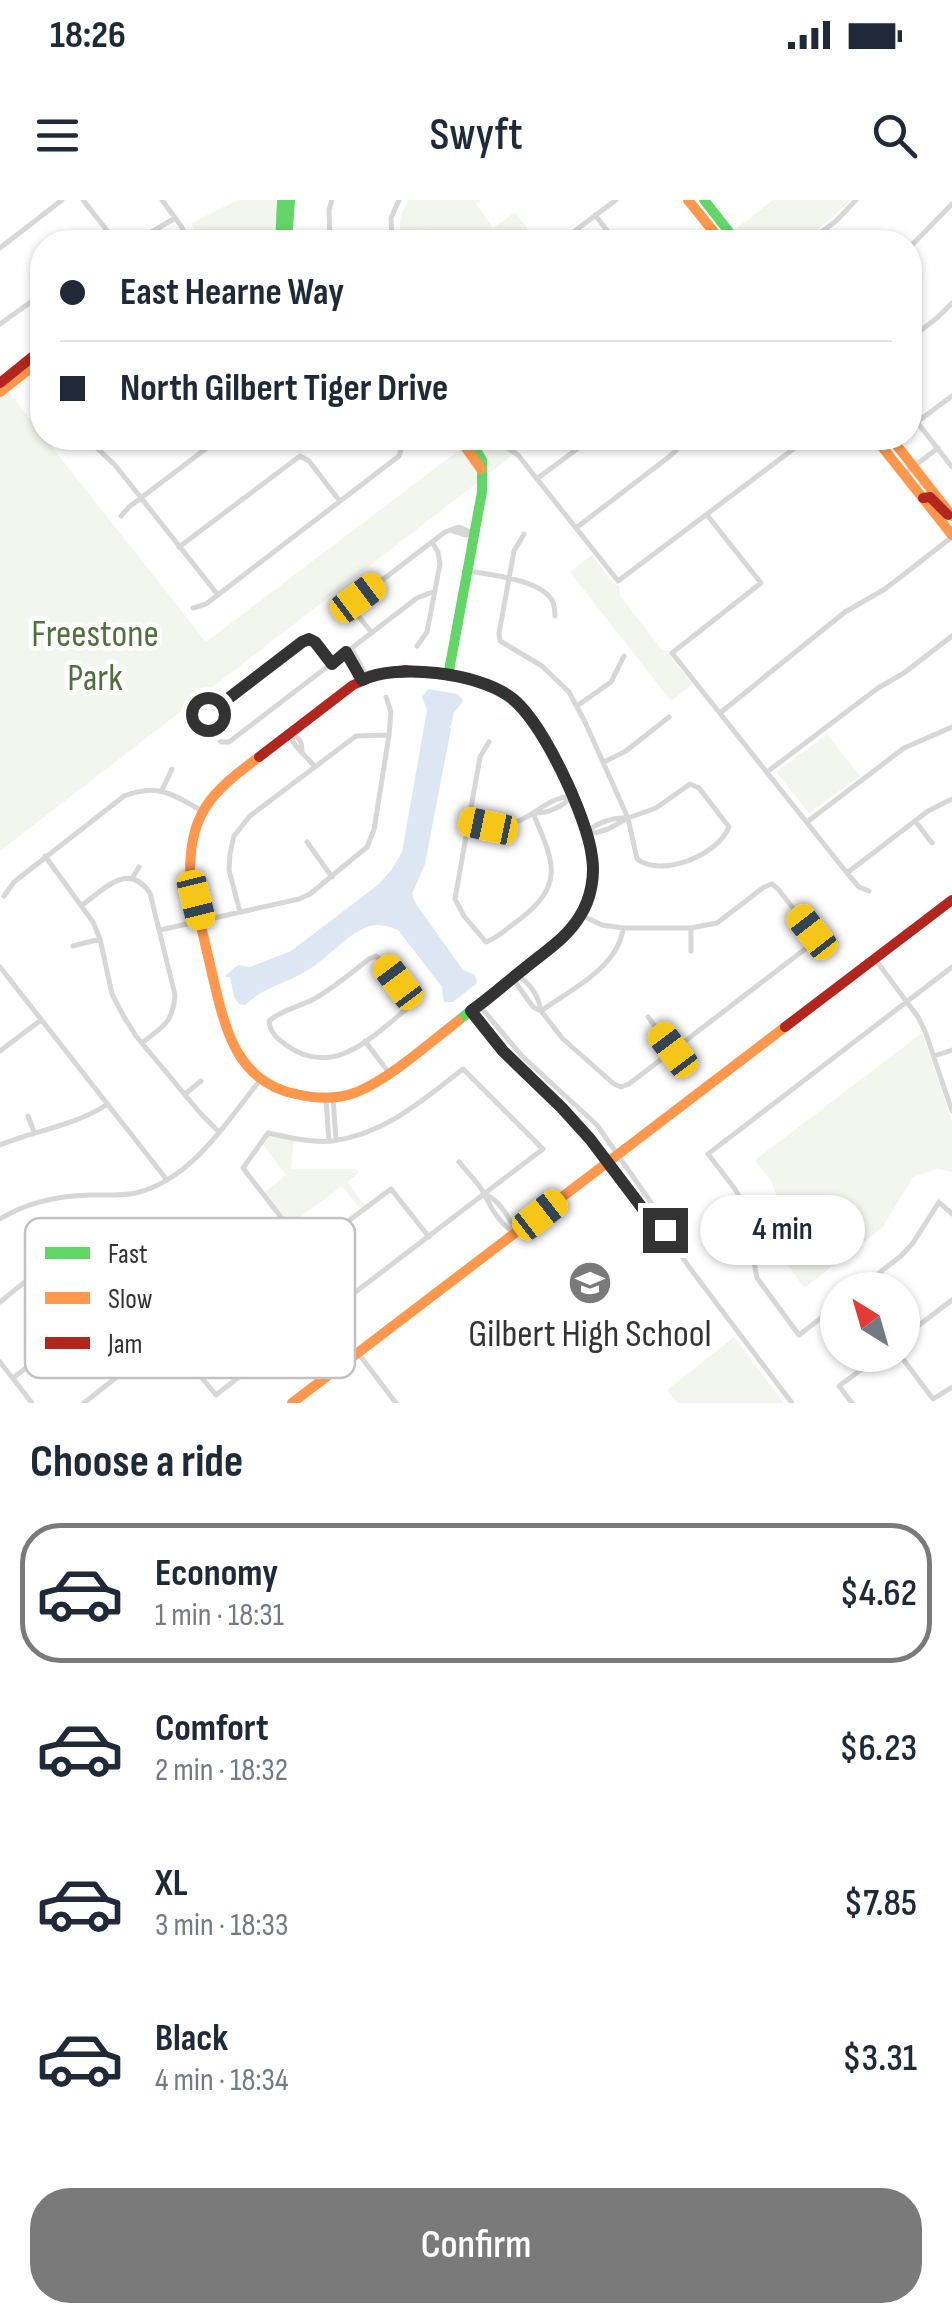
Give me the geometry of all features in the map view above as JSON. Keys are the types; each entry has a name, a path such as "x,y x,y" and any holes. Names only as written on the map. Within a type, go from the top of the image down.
{"street":[{"path":"0,248 62,200"},
{"path":"83,200 107,230"},
{"path":"162,200 182,230"},
{"path":"281,230 282,200"},
{"path":"289,230 290,200"},
{"path":"330,230 332,200"},
{"path":"391,230 399,200"},
{"path":"577,230 616,200"},
{"path":"688,200 712,230"},
{"path":"704,200 728,230"},
{"path":"825,230 856,200"},
{"path":"922,234 952,204"},
{"path":"596,216 607,230"},
{"path":"159,230 175,218"},
{"path":"922,330 952,302"},
{"path":"0,324 30,303"},
{"path":"2,386 30,361"},
{"path":"2,386 30,366"},
{"path":"922,419 952,396"},
{"path":"922,427 952,467"},
{"path":"909,470 938,448"},
{"path":"100,450 218,595"},
{"path":"121,516 198,450"},
{"path":"193,608 218,595 400,456 402,450"},
{"path":"448,676 482,498 481,469 470,450"},
{"path":"511,450 618,581 792,450"},
{"path":"537,479 576,450"},
{"path":"576,528 676,450"},
{"path":"888,450 952,517"},
{"path":"720,713 845,612 884,588 952,536 923,498 898,450"},
{"path":"179,547 302,456 340,502"},
{"path":"923,498 928,496 952,517"},
{"path":"708,515 760,583 672,653 847,872 869,891"},
{"path":"372,633 356,612 354,602 450,530 459,527 475,534"},
{"path":"524,534 516,546 500,641 542,666 578,706 628,818 638,862 683,863 724,836 728,825 693,784 656,808 628,818 608,830 587,832"},
{"path":"417,646 427,632 440,560 432,542"},
{"path":"468,571 525,582 553,601 555,616"},
{"path":"332,664 314,641 304,640 210,712 207,725 225,743 332,664 417,598 435,592"},
{"path":"767,772 952,636"},
{"path":"349,650 364,679"},
{"path":"578,706 611,682 624,656"},
{"path":"406,670 448,676 498,689 512,698 540,730 587,832 593,872 589,896 565,936 371,1086 329,1098 281,1091 261,1079 238,1056 226,1028 190,879 191,838 202,811 223,784 364,679 406,670"},
{"path":"160,930 310,894 368,847 389,736 391,712 386,697"},
{"path":"604,762 669,717"},
{"path":"807,822 904,748 950,728 952,736"},
{"path":"290,734 302,742 302,751 314,766"},
{"path":"240,912 229,870 234,836 250,816 356,736 389,736"},
{"path":"490,742 480,757 455,898 464,916 486,942 528,913 549,885 551,857 532,813"},
{"path":"162,790 172,769"},
{"path":"4,896 14,882 124,796 142,789 162,790 202,811"},
{"path":"467,821 488,826 512,824 564,796 572,796"},
{"path":"847,872 915,821 952,799"},
{"path":"915,821 932,843"},
{"path":"307,842 332,876"},
{"path":"46,856 94,922 112,994 124,1017 218,1132"},
{"path":"133,877 139,867"},
{"path":"82,905 117,880 133,877 150,893 175,995 174,1012 142,1043"},
{"path":"515,976 533,1007 541,1011 560,1036 621,1087 814,940 812,932 772,884 717,923 691,928 624,928 602,925 581,915"},
{"path":"355,1356 952,900"},
{"path":"541,1011 596,972 615,953 624,928"},
{"path":"691,928 691,951"},
{"path":"73,946 100,939"},
{"path":"376,956 414,1003 365,1042 346,1054 320,1060 297,1053 277,1038 268,1021 328,991 376,956"},
{"path":"875,959 918,1016 952,1111"},
{"path":"820,1319 799,1335 757,1278 744,1204 708,1154 952,967"},
{"path":"1,969 167,1180"},
{"path":"476,1008 593,1120 613,1145 612,1159 643,1209 656,1217"},
{"path":"476,1008 503,1051 652,1204 656,1217 689,1268 792,1403"},
{"path":"648,1016 673,1050"},
{"path":"0,1052 42,1020"},
{"path":"365,1042 389,1072"},
{"path":"934,1056 952,1050"},
{"path":"282,1218 243,1168 268,1133 332,1140 366,1133 388,1124 463,1070 543,1149 355,1292"},
{"path":"0,1218 63,1196 138,1192 167,1180 208,1148 261,1079"},
{"path":"184,1094 201,1081"},
{"path":"329,1098 332,1140"},
{"path":"0,1145 77,1122 108,1104"},
{"path":"28,1116 34,1132"},
{"path":"459,1162 484,1194 492,1197 516,1233"},
{"path":"353,1218 391,1189 429,1236"},
{"path":"881,1272 913,1243 939,1202 952,1214"},
{"path":"732,1238 750,1237"},
{"path":"0,1302 25,1283"},
{"path":"920,1324 952,1300"},
{"path":"358,1354 396,1403"},
{"path":"0,1362 32,1403"},
{"path":"13,1378 25,1369"},
{"path":"852,1403 839,1386 858,1372"},
{"path":"913,1372 933,1399 952,1387"},
{"path":"84,1403 115,1378"},
{"path":"202,1378 216,1395 238,1378"},
{"path":"292,1403 326,1378"}],"green space":[{"path":"238,200 276,200 274,230 194,230 191,223"},
{"path":"409,200 481,200 476,204 493,228 515,212 528,229 400,230"},
{"path":"773,200 851,200 818,230 734,230"},
{"name":"Freestone Park","path":"7,390 30,419 30,450 54,450 206,642 459,450 519,450 0,851 0,396"},
{"path":"592,555 619,586 620,596 662,650 670,651 671,658 693,684 671,701 570,572"},
{"path":"827,734 860,776 809,813 776,772"},
{"path":"922,1033 952,1122 952,1172 937,1169 913,1177 882,1228 804,1288 788,1265 776,1194 755,1160"},
{"path":"268,1133 294,1138 291,1169 356,1169 359,1173 347,1182 366,1207 362,1211 342,1186 299,1218 282,1218 263,1194 286,1175 261,1142"},
{"path":"734,1337 784,1403 677,1403 667,1390"}],"shaded area":[{"path":"428,689 457,694 463,702 449,726 425,864 412,894 463,970 475,975 477,983 453,1002 445,1002 442,987 398,930 375,925 351,936 308,970 260,993 245,1005 239,1004 226,975 238,965 250,967 291,951 379,884 392,869 402,852 427,710 422,697"}],"traffic: fast":[{"path":"281,230 282,200"},
{"path":"288,230 290,200"},
{"path":"704,200 728,230"},
{"path":"448,676 482,492 482,460 476,450"},
{"path":"406,670 480,683 517,705 545,741 570,787 591,850 591,888 579,919 557,942 458,1021"}],"traffic: slow":[{"path":"688,200 712,230"},
{"path":"0,392 30,368"},
{"path":"468,450 481,469"},
{"path":"885,450 952,535"},
{"path":"900,450 952,516"},
{"path":"259,757 227,783 205,808 193,838 191,857 190,879 221,1009 245,1063 275,1087 312,1097 342,1096 383,1078 458,1021"},
{"path":"355,1355 785,1027"},
{"path":"292,1403 325,1378"}],"traffic: jam":[{"path":"0,383 30,359"},
{"path":"923,498 930,497 948,515"},
{"path":"259,757 353,685 379,674 406,670"},
{"path":"785,1027 952,900"}],"place":[{"name":"Gilbert High School","path":"590,1283"}],"route":[{"path":"208,714 309,639 332,664 346,652 362,680 406,670 480,682 498,689 527,712 540,730 582,817 592,857 592,882 581,915 565,936 471,1011 503,1051 590,1139 643,1209 656,1217 665,1230"}]}
